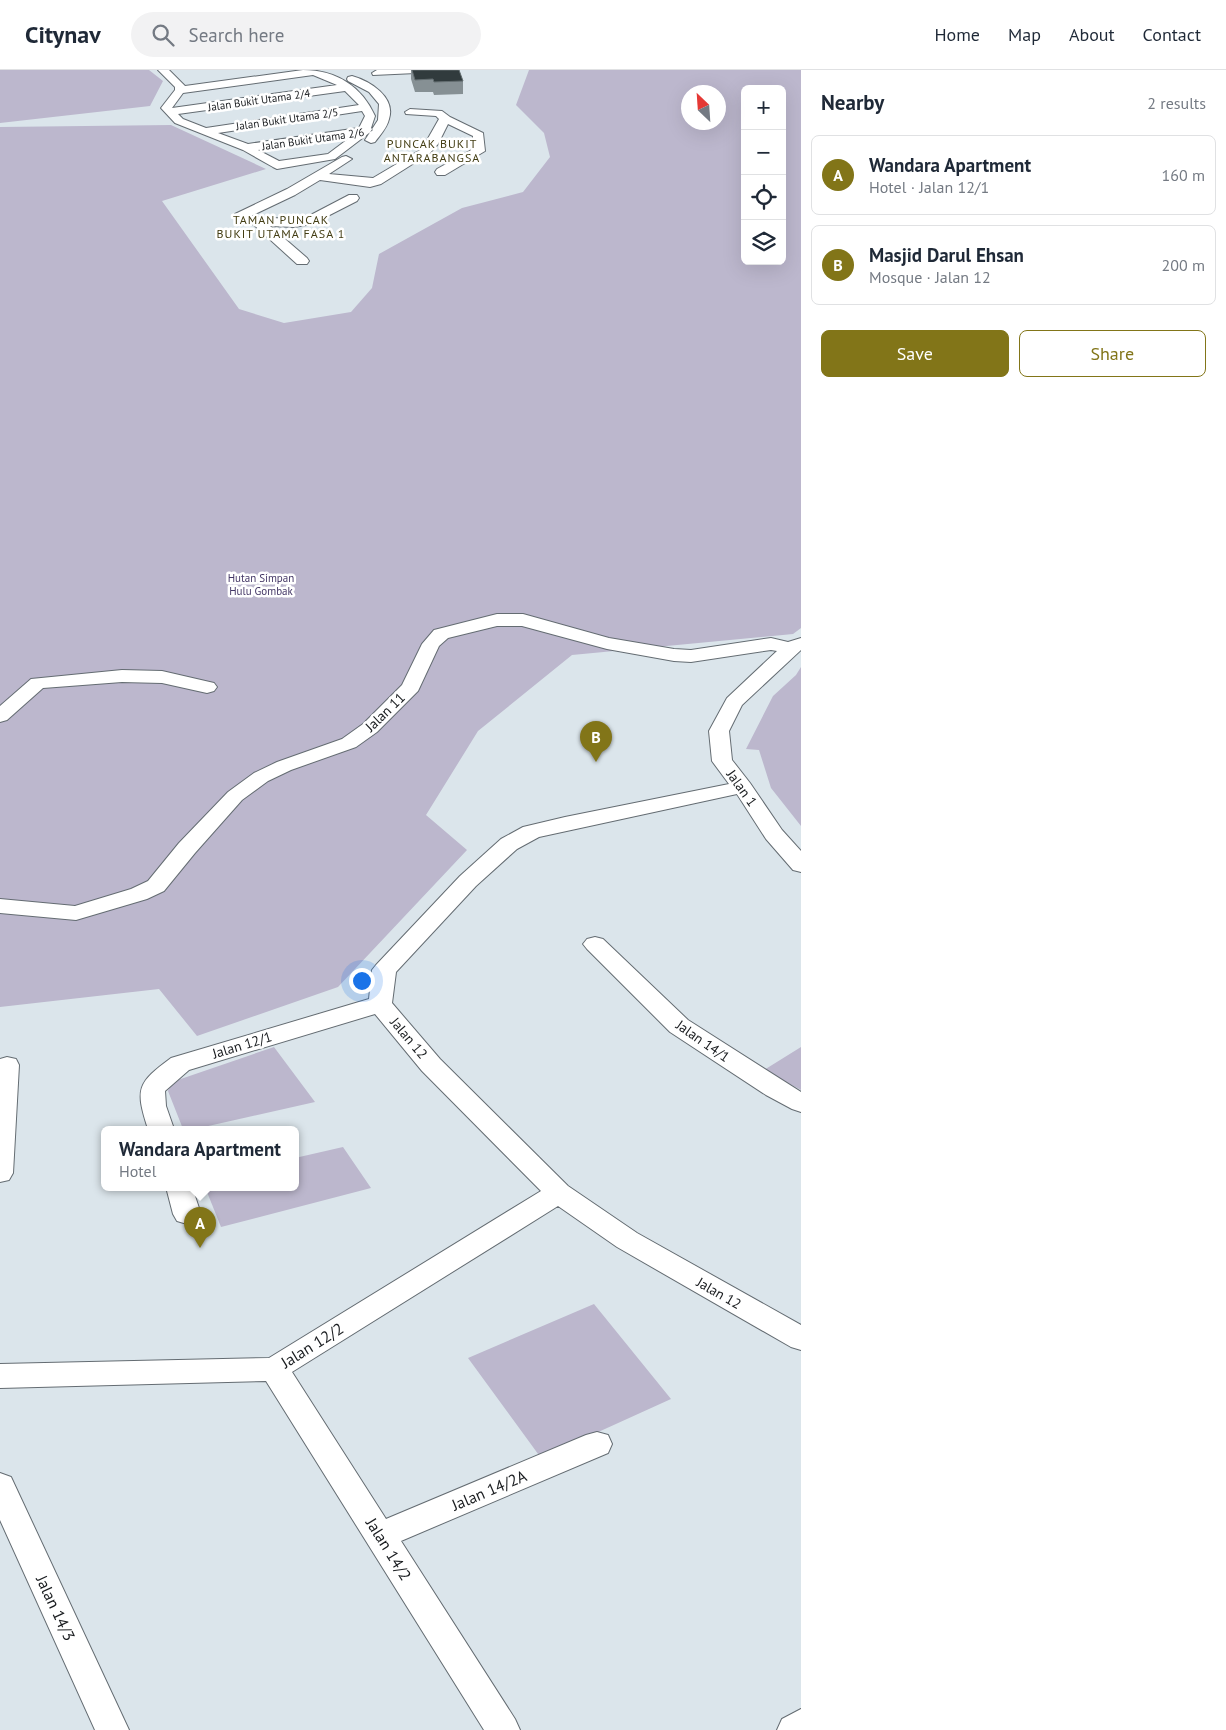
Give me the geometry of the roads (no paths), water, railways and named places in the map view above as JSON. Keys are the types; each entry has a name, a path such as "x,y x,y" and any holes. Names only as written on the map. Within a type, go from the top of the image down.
{"street":[{"path":"330,70 364,84 383,101 387,112 378,130 368,144 355,154 291,192 239,217 258,222 294,224 308,221 353,198"},
{"path":"377,73 416,70"},
{"path":"165,72 184,71"},
{"path":"311,71 348,87 360,97 367,107 370,116 364,130 350,144 331,157 277,165 247,148 179,121 166,108 180,90 311,71"},
{"path":"165,72 177,82 180,90"},
{"name":"Jalan Bukit Utama 2/4","path":"169,112 348,87"},
{"name":"Jalan Bukit Utama 2/5","path":"207,131 367,107"},
{"path":"410,112 444,116 445,119 459,124 479,136 480,151 441,172"},
{"path":"318,176 362,183 377,181 426,151 432,144 445,119"},
{"name":"Jalan Bukit Utama 2/6","path":"247,148 364,130 378,130"},
{"path":"258,222 302,261"},
{"name":"Jalan 11","path":"0,906 76,913 139,894 156,886 187,848 236,796 261,777 284,766 349,743 370,728 411,687 431,644 441,634 497,620 517,619 540,623 607,643 674,655 691,656 771,644 796,645"},
{"name":"Jalan 1","path":"796,645 734,702 720,731 722,761 743,787 774,834 801,865"},
{"path":"0,716 38,682 122,676 162,677 207,687"},
{"name":"Jalan 12","path":"743,787 565,823 531,832 509,844 468,881 384,970 380,1004 431,1065 559,1193 627,1240 801,1340"},
{"name":"Jalan 14/1","path":"595,944 679,1026 775,1089 801,1103"},
{"name":"Jalan 12/1","path":"159,1126 150,1097 157,1081 180,1064 380,1004"},
{"path":"0,1173 7,1065"},
{"path":"180,1191 187,1214"},
{"name":"Jalan 12/2","path":"0,1376 274,1369 559,1193"},
{"name":"Jalan 14/2","path":"274,1369 503,1730"},
{"name":"Jalan 14/2A","path":"380,1536 597,1444"},
{"name":"Jalan 14/3","path":"0,1486 112,1730"},
{"path":"794,1730 801,1725"}],"place":[{"name":"Masjid Darul Ehsan","path":"596,762"},
{"name":"Wandara Apartment","path":"200,1248"}],"district":[{"name":"PUNCAK BUKIT ANTARABANGSA","path":"432,151"},
{"name":"TAMAN PUNCAK BUKIT UTAMA FASA 1","path":"281,227"}],"park label":[{"name":"Hutan Simpan Hulu Gombak","path":"261,584"}]}
